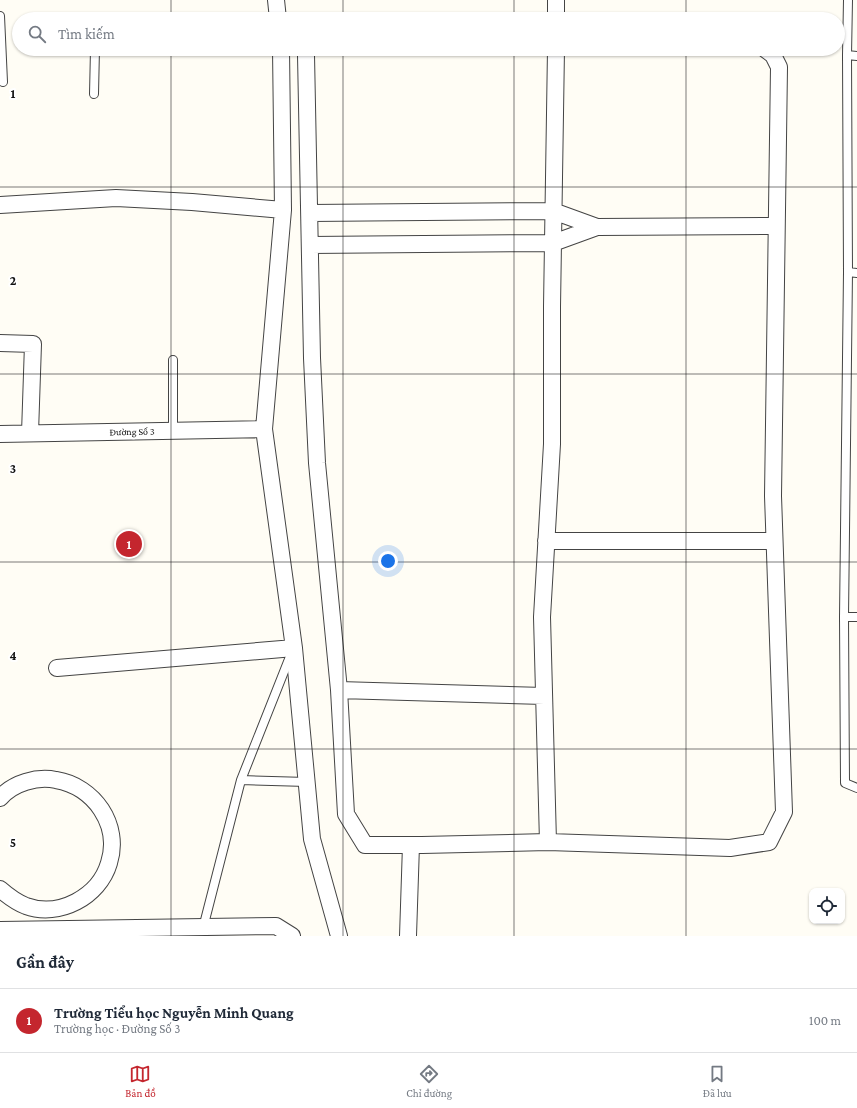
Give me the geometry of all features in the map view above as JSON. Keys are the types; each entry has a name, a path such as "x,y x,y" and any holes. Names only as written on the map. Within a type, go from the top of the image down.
{"street":[{"path":"276,0 277,12"},
{"path":"556,0 556,12"},
{"path":"281,56 283,210 264,429 294,648 312,839 339,936"},
{"path":"306,56 312,358 317,463 339,690 346,814 365,845 548,842 730,848 770,842 784,812 773,488 778,67 773,56"},
{"path":"548,842 542,617 552,444 553,211 556,56"},
{"path":"0,205 116,198 192,202 283,210"},
{"path":"310,213 553,211 597,227"},
{"path":"310,244 553,243 597,227 776,226"},
{"path":"0,343 33,344 30,433"},
{"name":"Đường Số 3","path":"0,434 264,429"},
{"path":"546,541 774,541"},
{"path":"57,668 294,648"},
{"path":"339,690 544,696"},
{"path":"0,798 16,786 32,780 50,778 66,781 82,789 95,800 105,814 110,830 112,847 109,864 102,879 91,892 76,902 60,907 43,909 26,906 11,899 0,890"},
{"path":"408,936 411,845"},
{"path":"43,909 46,933"},
{"path":"0,930 46,933 276,926 292,936"}],"lane":[{"path":"848,0 847,55 853,272 844,617 845,783 857,788"},
{"path":"0,16 4,82"},
{"path":"847,55 857,56"},
{"path":"94,94 95,56"},
{"path":"172,360 173,431"},
{"path":"844,617 857,617"},
{"path":"203,928 241,780 294,648"},
{"path":"241,780 307,782"}],"place":[{"name":"Trường Tiểu học Nguyễn Minh Quang","path":"129,544"}]}
